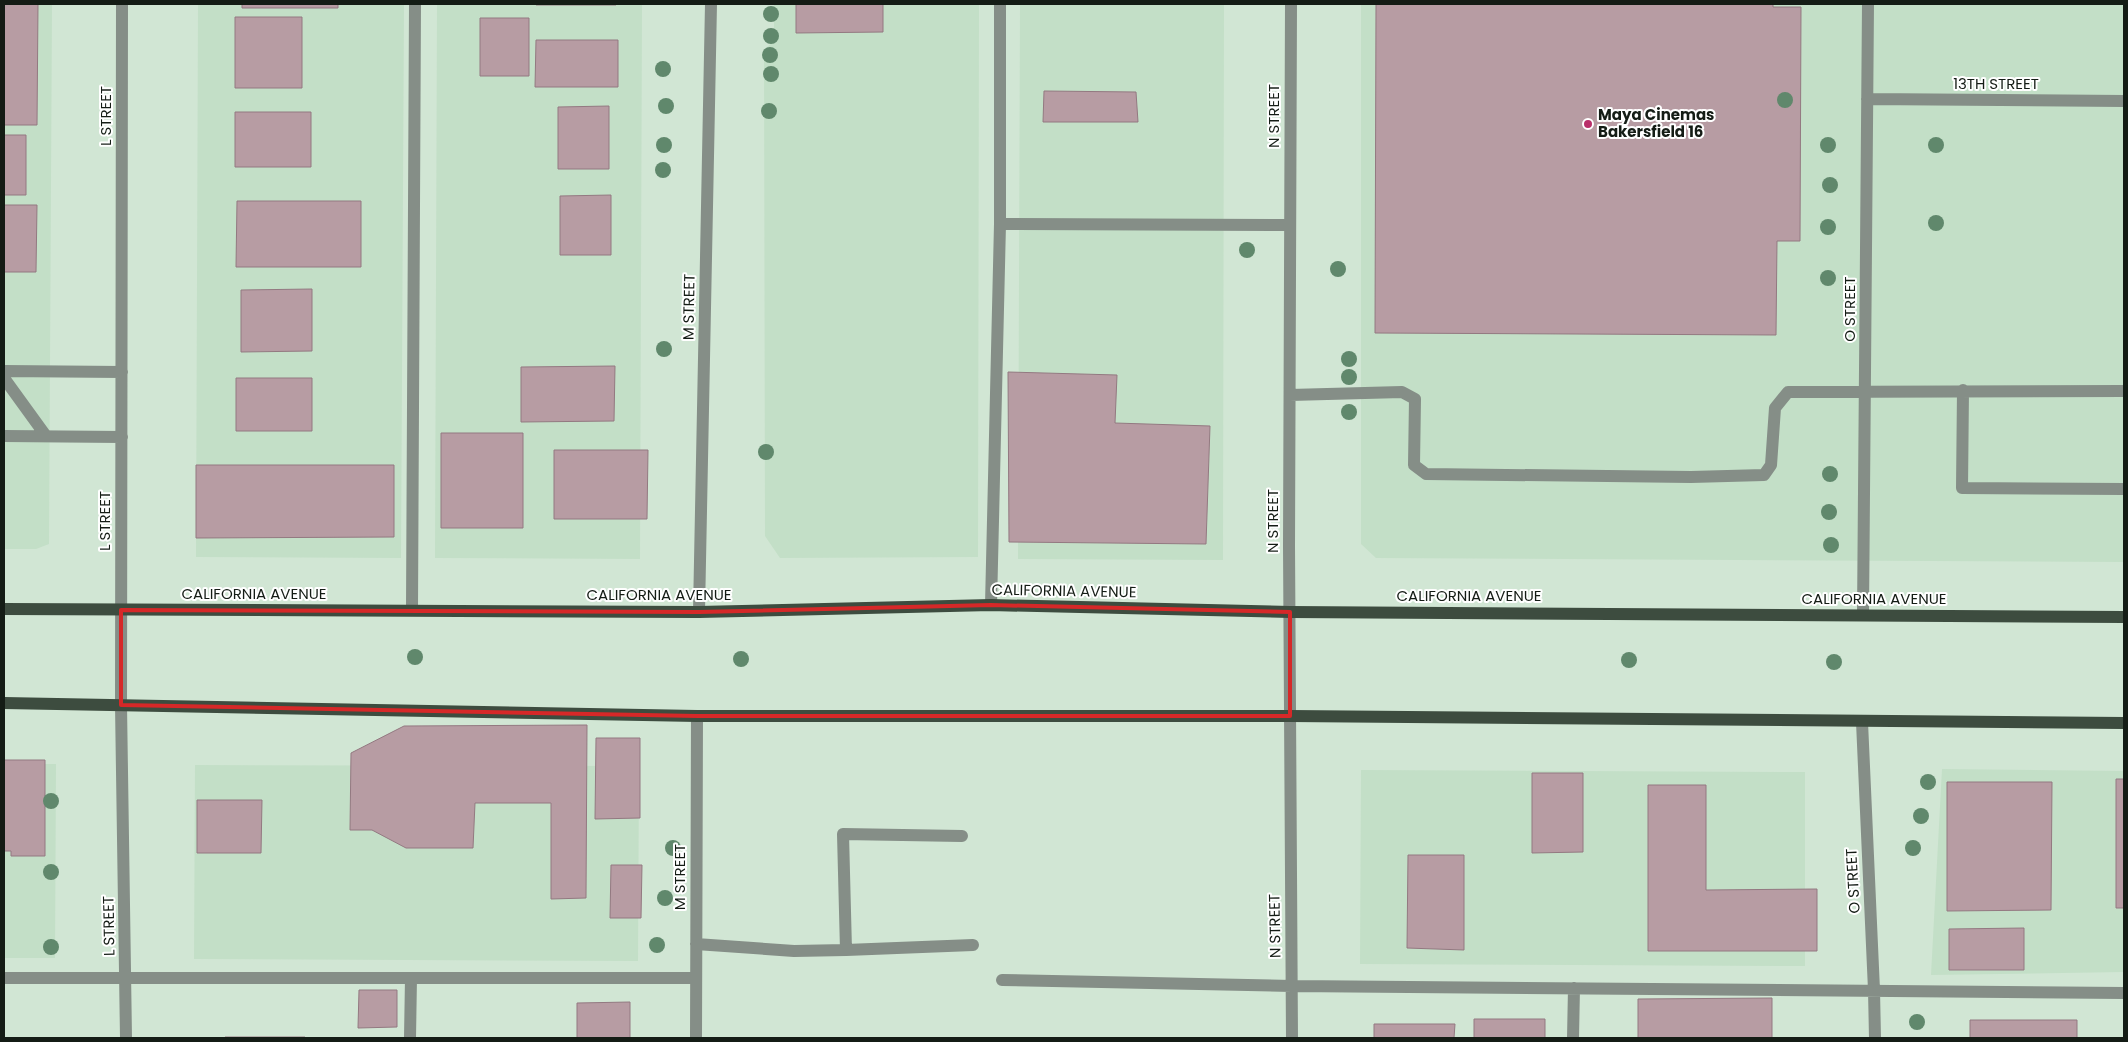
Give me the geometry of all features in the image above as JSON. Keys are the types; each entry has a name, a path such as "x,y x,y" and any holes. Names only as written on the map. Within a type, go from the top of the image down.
{"main road":[{"name":"CALIFORNIA AVENUE","path":"4,609 699,612 991,605 1290,612 2124,617"},
{"path":"4,703 696,716 1290,716 2124,723"}],"street":[{"name":"L STREET","path":"122,4 121,705 126,1038"},
{"path":"412,610 415,4"},
{"name":"M STREET","path":"699,612 712,4"},
{"path":"991,605 1000,224 1000,4"},
{"name":"N STREET","path":"1291,4 1290,716 1292,1038"},
{"name":"O STREET","path":"1863,615 1868,4"},
{"name":"13TH STREET","path":"1867,100 2124,101"},
{"path":"1000,224 1290,225"},
{"path":"4,371 122,372"},
{"path":"4,378 46,436"},
{"path":"1963,390 1962,488 2124,489"},
{"path":"1290,395 1402,392 1409,395 1415,399 1414,465 1426,474 1691,477 1764,475 1771,465 1775,408 1788,392 2124,391"},
{"path":"4,436 122,437"},
{"name":"M STREET","path":"696,716 696,1038"},
{"name":"O STREET","path":"1862,722 1875,1038"},
{"path":"846,950 843,834 962,836"},
{"path":"696,944 794,951 974,945"},
{"path":"4,978 696,978"},
{"path":"410,1038 411,978"},
{"path":"1002,980 1292,986 2124,993"},
{"path":"1573,1038 1574,988"}],"highlighted area":[{"path":"991,605 1290,612 1290,716 697,716 121,705 121,610 699,612"}],"shaded area":[{"path":"4,4 52,4 49,544 36,549 4,549"},
{"path":"198,4 404,4 401,558 196,557"},
{"path":"437,4 642,4 640,559 435,558"},
{"path":"774,4 979,4 978,557 780,558 765,536 764,50 774,41"},
{"path":"1020,4 1224,4 1223,560 1018,559"},
{"path":"1361,4 2124,4 2124,562 1376,558 1361,544"},
{"path":"4,764 56,764 55,958 4,958"},
{"path":"195,765 639,766 638,961 194,959"},
{"path":"1942,769 2124,771 2124,972 1931,975"},
{"path":"1361,770 1805,772 1805,966 1360,964"}],"building":[{"path":"4,4 38,4 37,125 4,125"},
{"path":"242,4 338,4 338,8 242,8"},
{"path":"616,4 616,5 536,5"},
{"path":"796,4 883,4 883,32 796,33"},
{"name":"Maya Cinemas Bakersfield 16","path":"1376,4 1773,4 1773,7 1801,7 1800,241 1777,241 1776,335 1375,333"},
{"path":"235,17 302,17 302,88 235,88"},
{"path":"480,18 529,18 529,76 480,76"},
{"path":"536,40 618,40 618,87 535,87"},
{"path":"1044,91 1136,92 1138,122 1043,122"},
{"path":"609,106 609,169 558,169 558,107"},
{"path":"235,112 311,112 311,167 235,167"},
{"path":"4,135 26,135 26,195 4,195"},
{"path":"611,195 611,255 560,255 560,196"},
{"path":"237,201 361,201 361,267 236,267"},
{"path":"4,205 37,205 36,272 4,272"},
{"path":"312,289 312,351 241,352 241,290"},
{"path":"615,366 614,421 521,422 521,367"},
{"path":"1008,372 1117,375 1115,423 1210,426 1206,544 1009,542"},
{"path":"236,378 312,378 312,431 236,431"},
{"path":"441,433 523,433 523,528 441,528"},
{"path":"554,450 648,450 647,519 554,519"},
{"path":"196,465 394,465 394,537 196,538"},
{"path":"587,725 586,898 551,899 551,803 475,803 473,848 406,848 372,830 350,830 351,753 404,726"},
{"path":"596,738 640,738 640,818 595,819"},
{"path":"4,760 45,760 45,856 11,856 11,851 4,851"},
{"path":"1532,773 1583,773 1583,852 1532,853"},
{"path":"2116,779 2124,779 2124,908 2116,908"},
{"path":"1947,782 2052,782 2051,910 1947,911"},
{"path":"1648,785 1706,785 1706,890 1817,889 1817,951 1648,951"},
{"path":"197,800 262,800 261,853 197,853"},
{"path":"1408,855 1464,855 1464,950 1407,948"},
{"path":"611,865 642,865 641,918 610,918"},
{"path":"2024,928 2024,970 1949,970 1949,929"},
{"path":"359,990 397,990 397,1027 358,1028"},
{"path":"1772,998 1772,1038 1638,1038 1638,999"},
{"path":"630,1002 630,1038 577,1038 577,1003"},
{"path":"1474,1019 1545,1019 1545,1038 1474,1038"},
{"path":"1970,1020 2077,1020 2077,1038 1970,1038"},
{"path":"1374,1024 1455,1024 1454,1038 1374,1038"},
{"path":"305,1037 305,1038 225,1038"}],"place":[{"name":"Maya Cinemas Bakersfield 16","path":"1588,124"}]}
